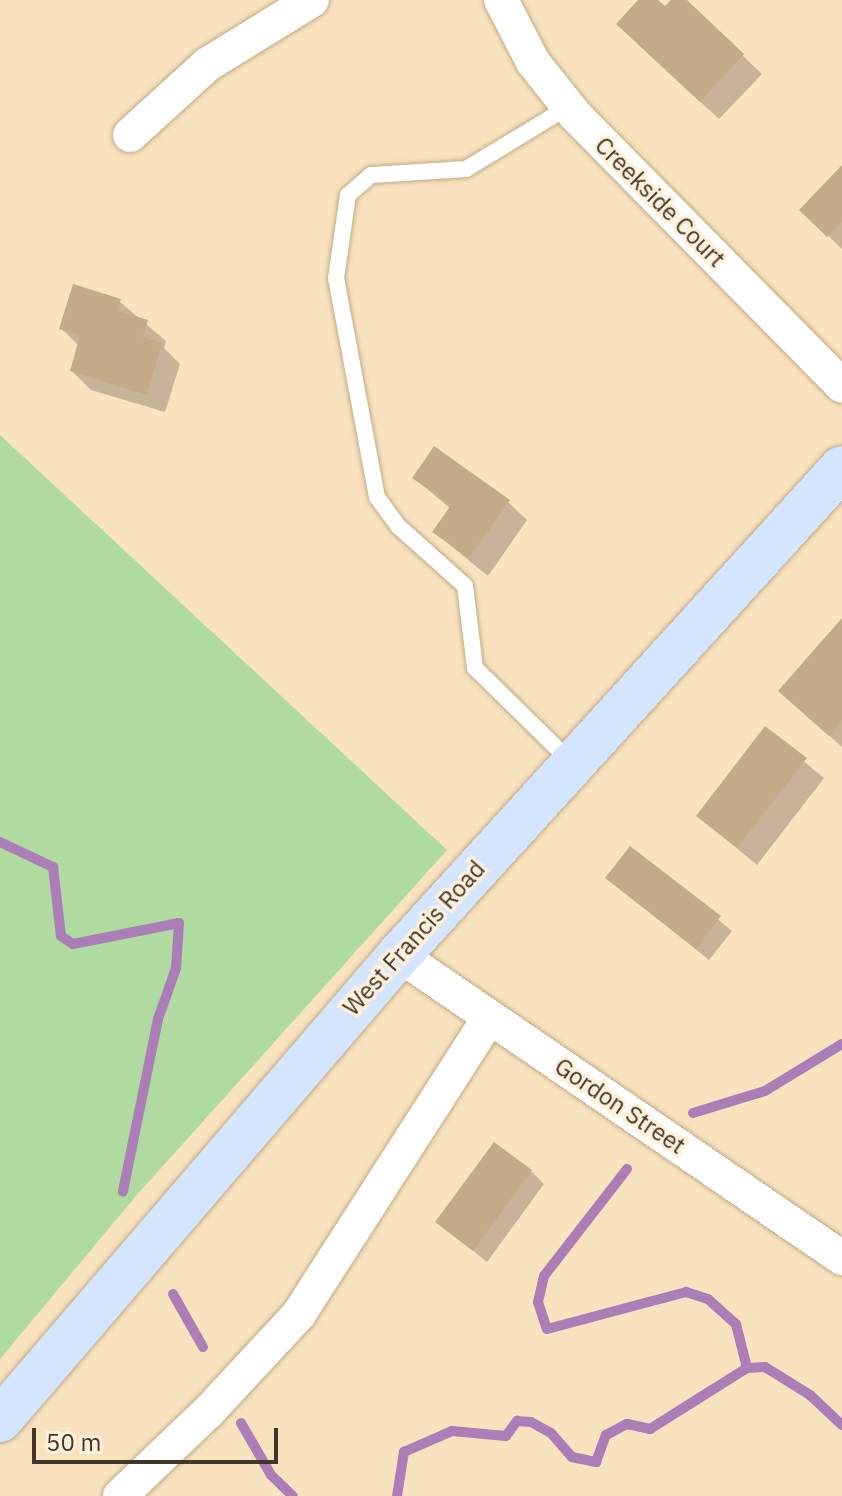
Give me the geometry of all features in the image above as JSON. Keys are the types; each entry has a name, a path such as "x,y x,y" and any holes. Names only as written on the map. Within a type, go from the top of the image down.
{"street":[{"path":"130,135 208,64 312,0"},
{"name":"Creekside Court","path":"501,0 533,62 568,107 842,386"},
{"name":"West Francis Road","path":"0,1420 399,955 842,468"},
{"name":"Gordon Street","path":"399,955 842,1258"},
{"path":"120,1496 209,1411 299,1314 490,1017"}],"lane":[{"path":"568,107 466,169 371,175 348,195 336,278 377,497 398,526 465,586 475,668 572,763"}],"green space":[{"path":"0,435 447,850 135,1197 0,1359"}],"building":[{"path":"638,0 658,0 665,6 671,0 687,0 744,54 700,102 616,24"},
{"path":"842,165 842,222 827,237 799,210"},
{"path":"73,284 121,299 117,311 148,320 143,337 162,343 147,395 70,371 80,335 59,329"},
{"path":"434,446 510,500 469,558 432,532 451,505 412,478"},
{"path":"842,618 842,721 829,736 778,691"},
{"path":"765,726 807,758 737,848 696,816"},
{"path":"630,846 721,916 696,949 605,878"},
{"path":"494,1142 532,1170 473,1251 435,1222"}],"waterway":[{"path":"0,842 53,867 61,936 73,944 179,923 176,968 158,1019 123,1191"},
{"path":"693,1113 765,1091 842,1044"},
{"path":"627,1169 544,1276 538,1302 547,1329 686,1292 708,1299 736,1324 747,1368"},
{"path":"173,1294 203,1347"},
{"path":"397,1496 404,1452 452,1431 506,1436 517,1421 531,1422 551,1433 572,1457 596,1462 606,1435 627,1424 650,1429 747,1368 765,1367 810,1395 842,1425"},
{"path":"241,1423 271,1475 293,1496"}]}
